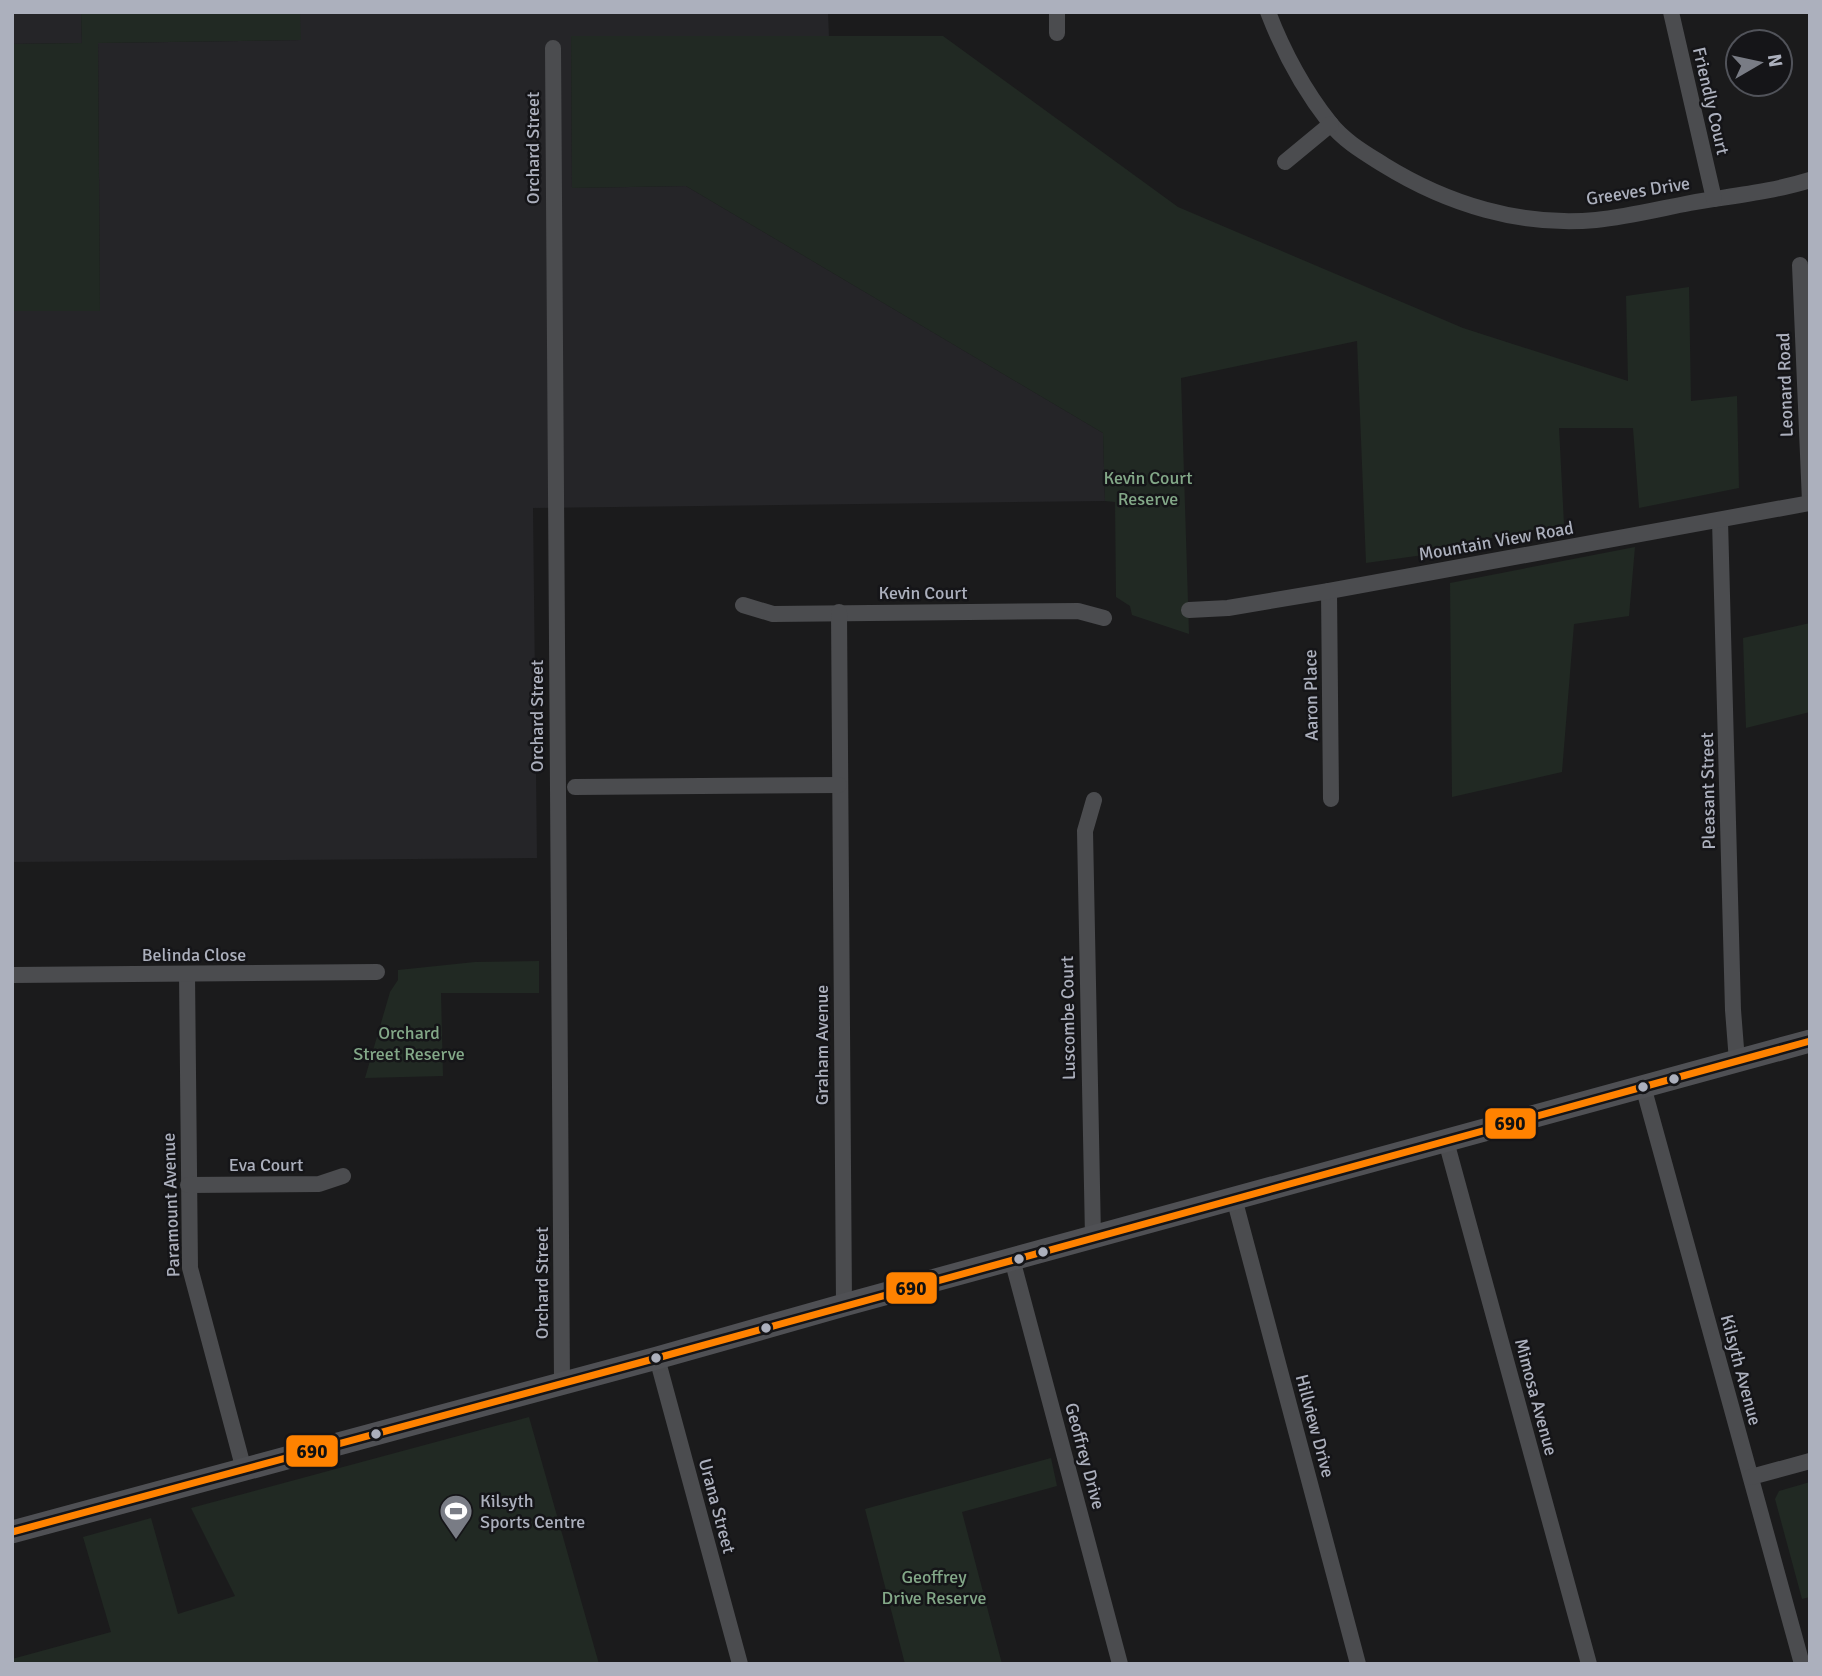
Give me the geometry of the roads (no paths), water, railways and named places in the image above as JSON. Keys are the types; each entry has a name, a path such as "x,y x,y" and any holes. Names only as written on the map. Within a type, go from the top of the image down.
{"main road":[{"path":"12,1532 1810,1041"}],"street":[{"path":"1057,12 1057,33"},
{"name":"Greeves Drive","path":"1268,12 1280,44 1331,124 1357,148 1403,176 1457,202 1503,214 1551,220 1596,220 1810,180"},
{"name":"Friendly Court","path":"1671,12 1714,199"},
{"name":"Orchard Street","path":"552,48 562,1383"},
{"path":"1285,162 1331,124"},
{"name":"Leonard Road","path":"1800,265 1810,503"},
{"name":"Mountain View Road","path":"1189,610 1228,608 1329,591 1810,503"},
{"name":"Pleasant Street","path":"1720,520 1733,1010 1737,1061"},
{"name":"Aaron Place","path":"1329,591 1331,799"},
{"name":"Kevin Court","path":"743,605 773,614 1078,611 1104,618"},
{"name":"Graham Avenue","path":"839,612 844,1305"},
{"path":"575,787 839,785"},
{"name":"Luscombe Court","path":"1093,1237 1085,831 1094,800"},
{"name":"Belinda Close","path":"12,975 377,972"},
{"name":"Paramount Avenue","path":"187,974 191,1276 244,1470"},
{"name":"Kilsyth Avenue","path":"1643,1086 1802,1664"},
{"name":"Mimosa Avenue","path":"1446,1140 1589,1664"},
{"name":"Eva Court","path":"188,1185 318,1184 343,1176"},
{"name":"Hillview Drive","path":"1234,1198 1358,1664"},
{"name":"Geoffrey Drive","path":"1012,1259 1120,1664"},
{"name":"Urana Street","path":"657,1358 740,1664"},
{"path":"1751,1478 1810,1461"}],"place":[{"name":"Kilsyth Sports Centre","path":"456,1541"}],"park label":[{"name":"Kevin Court Reserve","path":"1148,488"},
{"name":"Orchard Street Reserve","path":"409,1043"},
{"name":"Geoffrey Drive Reserve","path":"934,1587"}]}
